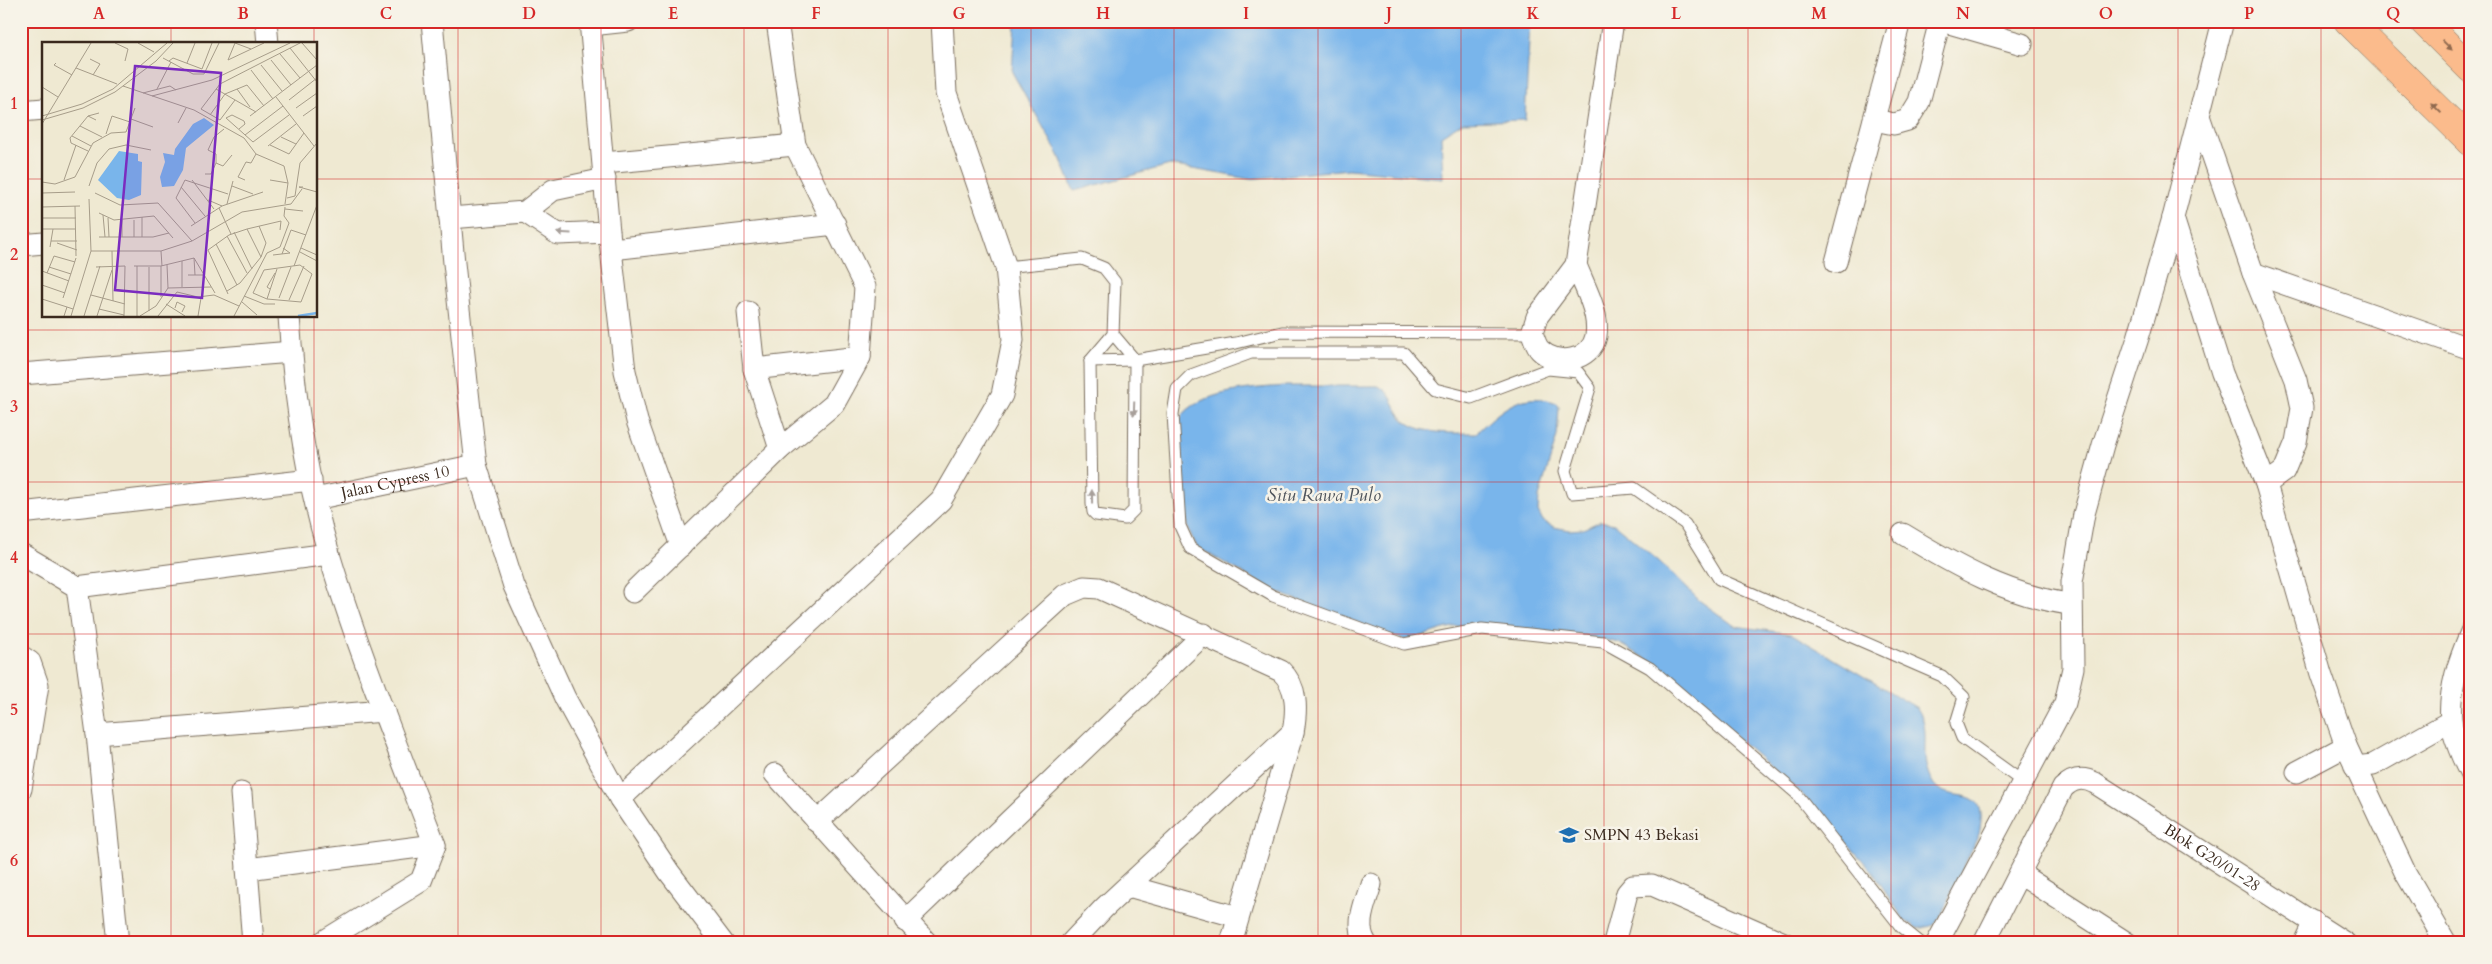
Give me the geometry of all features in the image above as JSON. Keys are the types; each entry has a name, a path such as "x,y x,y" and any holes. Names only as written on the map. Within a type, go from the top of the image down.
{"highway":[{"path":"2348,21 2471,142"},
{"path":"2423,21 2471,69"}],"street":[{"path":"266,21 268,42"},
{"path":"432,21 450,218 476,465 514,586 565,698 620,799 669,872 723,943"},
{"path":"628,21 591,23 611,241 625,371 630,396 681,546"},
{"path":"633,592 780,449 834,404 860,358 865,287 796,146 777,21"},
{"path":"620,799 941,500 1002,395 1013,340 1006,267 946,94 942,21"},
{"path":"1576,265 1596,322 1596,338 1587,351 1572,361 1556,359 1540,351 1532,333 1538,317 1576,265 1614,21"},
{"path":"1836,262 1900,21"},
{"path":"1874,120 1894,124 1908,120 1919,102 1941,21 2022,44"},
{"path":"1937,943 2065,702 2073,668 2070,604 2078,538 2090,488 2173,218 2223,21"},
{"path":"21,110 42,109"},
{"path":"2199,116 2253,273 2296,380 2302,408 2296,442 2284,471 2266,484"},
{"path":"450,218 525,212 554,190 605,171 796,146"},
{"path":"525,212 558,234 611,241 835,224"},
{"path":"2173,218 2222,373 2266,484 2321,674 2346,746 2405,872 2446,943"},
{"path":"21,245 42,243"},
{"path":"2253,273 2471,350"},
{"path":"748,312 754,369 780,449"},
{"path":"289,318 292,352 313,490 329,554 384,711 436,845 421,881 321,943"},
{"path":"21,374 292,352"},
{"path":"754,369 860,358"},
{"name":"Jalan Cypress 10","path":"21,514 313,490 476,465"},
{"path":"1903,534 1947,561 2001,587 2043,600 2070,604"},
{"path":"21,554 78,588 329,554"},
{"path":"817,822 1065,595 1084,587 1099,588 1204,634 1281,671 1287,677 1292,687 1296,713 1293,732 1231,943"},
{"path":"78,588 97,734 118,943"},
{"path":"2471,632 2461,656 2450,721 2471,775"},
{"path":"905,921 1204,634"},
{"path":"21,656 30,662 38,685 21,789"},
{"path":"97,734 384,711"},
{"path":"2355,768 2372,764 2450,721"},
{"path":"1076,940 1128,886 1293,732"},
{"path":"2296,772 2346,746"},
{"path":"775,774 905,921 927,943"},
{"name":"Blok G20/01-28","path":"2020,874 2063,788 2077,779 2087,779 2345,943"},
{"path":"241,793 253,943"},
{"path":"247,869 436,845"},
{"path":"1984,943 2020,874 2127,943"},
{"path":"1366,943 1361,935 1360,926 1371,884"},
{"path":"1614,943 1627,893 1633,886 1652,885 1784,943"},
{"path":"1128,886 1238,917"},
{"path":"2304,943 2314,922"}],"lane":[{"path":"1006,267 1082,259 1104,268 1115,282 1113,334 1090,361 1093,512 1100,516 1126,519 1134,510 1135,360 1113,334"},
{"path":"1090,361 1135,360 1236,343 1282,332 1532,333"},
{"path":"1921,943 1901,927 1796,793 1650,668 1618,649 1603,642 1482,629 1404,644 1273,596 1190,548 1180,526 1173,414 1177,389 1191,375 1251,353 1404,353 1435,389 1471,398 1548,369 1578,372 1590,388 1565,470 1572,493 1634,488 1685,524 1719,579 1942,676 1964,697 1956,723 1962,738 2023,782"}],"water":[{"path":"1015,21 1530,21 1525,120 1463,122 1441,136 1443,178 1349,169 1249,179 1170,165 1074,191 1059,155 1012,72"},
{"name":"Situ Rawa Pulo","path":"1287,386 1378,386 1388,394 1404,420 1422,429 1444,433 1476,433 1503,410 1512,404 1522,401 1544,399 1557,403 1559,407 1557,436 1539,497 1538,511 1543,521 1554,527 1569,530 1583,529 1601,521 1614,524 1660,562 1700,601 1735,626 1792,634 1917,708 1924,726 1926,763 1933,783 1940,790 1974,800 1979,806 1981,817 1979,834 1940,918 1934,925 1923,928 1917,928 1904,920 1872,871 1805,797 1645,658 1619,643 1606,640 1464,626 1448,628 1404,640 1274,591 1197,547 1189,531 1183,505 1180,419 1188,409 1213,396 1229,392"}],"place":[{"name":"SMPN 43 Bekasi","path":"1569,835"}]}
